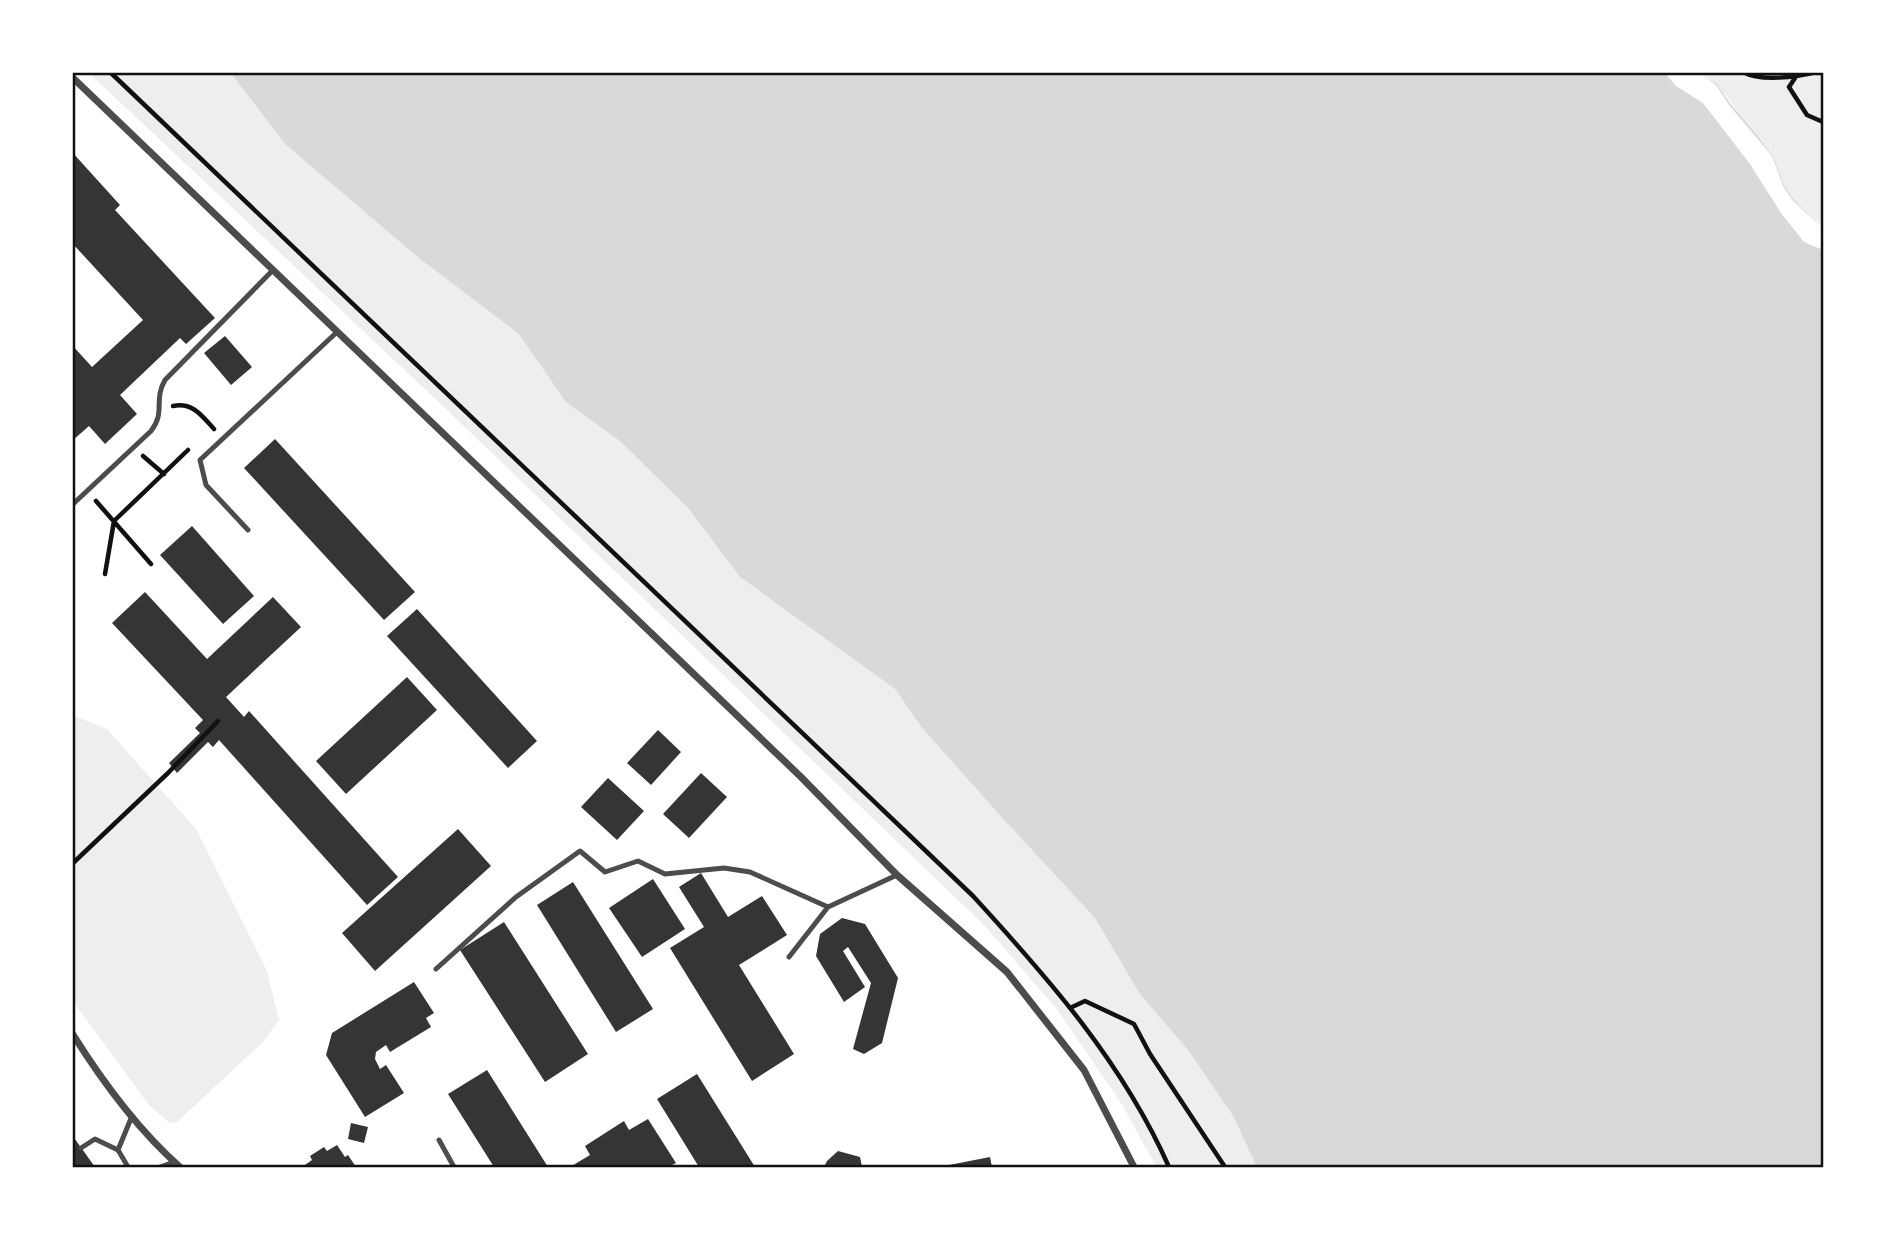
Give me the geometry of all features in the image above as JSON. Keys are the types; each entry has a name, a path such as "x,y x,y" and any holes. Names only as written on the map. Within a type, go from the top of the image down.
{"street":[{"path":"72,77 801,777 897,875 1007,972 1084,1070 1134,1167"},
{"path":"72,1033 95,1070 177,1165"}],"lane":[{"path":"72,505 159,421 159,390 165,380 273,270"},
{"path":"248,530 206,485 200,460 337,332"},
{"path":"436,969 516,897 580,851 605,872 638,861 665,874 724,867 750,872 828,907"},
{"path":"789,957 828,907 897,875"},
{"path":"118,1150 132,1116"},
{"path":"81,1148 95,1139 118,1150 128,1167"},
{"path":"439,1140 454,1167"},
{"path":"160,1167 177,1165"}],"path":[{"path":"110,72 973,896 1051,982 1098,1043 1135,1100 1169,1167"},
{"path":"1743,72 1752,77 1796,78 1816,72"},
{"path":"1796,78 1789,87 1807,115 1823,122"},
{"path":"159,410 181,405 196,408 212,427"},
{"path":"132,448 164,474"},
{"path":"105,574 114,521 149,487"},
{"path":"87,491 151,564"},
{"path":"72,864 168,773 218,721"},
{"path":"1070,1009 1085,1001 1134,1024 1150,1054 1225,1167"}],"shaded area":[{"path":"88,72 230,72 285,144 420,259 518,333 566,402 621,442 689,509 740,577 895,689 923,729 1095,918 1139,993 1188,1050 1233,1116 1257,1167 1156,1167 1123,1106 1056,1008 984,925 445,408"},
{"path":"230,72 1664,72 1676,86 1703,103 1750,164 1781,213 1804,242 1823,250 1823,1167 1257,1167 1233,1116 1188,1050 1139,993 1095,918 923,729 895,689 740,577 689,509 621,442 566,402 518,333 420,259 285,144"},
{"path":"1698,72 1717,84 1773,156 1784,185 1794,200 1823,229 1793,201 1783,186 1772,156 1729,105 1716,85"},
{"path":"1701,72 1823,72 1823,227 1794,201 1784,185 1773,156 1717,84"},
{"path":"72,715 107,729 196,829 267,971 279,1020 262,1043 177,1122 170,1123 149,1105 72,1000"}],"building":[{"path":"72,152 120,205 115,210 215,318 186,344 180,338 120,395 137,414 105,444 89,426 72,441 72,345 92,367 143,320 72,243"},
{"path":"225,336 252,367 231,385 204,353"},
{"path":"275,439 415,592 384,620 244,468"},
{"path":"192,526 254,596 223,624 160,555"},
{"path":"145,592 207,659 273,597 301,627 226,697 244,717 249,711 398,877 367,905 219,740 213,747 208,742 177,773 169,763 200,733 195,728 203,720 112,623"},
{"path":"417,609 537,741 508,768 387,636"},
{"path":"407,677 437,710 346,794 316,761"},
{"path":"658,730 681,752 651,785 627,763"},
{"path":"701,773 727,797 689,838 663,814"},
{"path":"608,778 644,811 617,840 581,807"},
{"path":"458,829 491,866 375,971 342,933"},
{"path":"701,873 728,917 762,896 787,935 739,965 794,1054 752,1081 670,948 704,927 679,887"},
{"path":"653,879 685,929 642,957 609,908"},
{"path":"573,882 653,1009 616,1032 537,905"},
{"path":"842,918 865,924 898,978 882,1043 864,1054 853,1049 871,983 848,947 843,951 865,987 844,1002 816,956 820,934"},
{"path":"504,922 588,1054 545,1082 460,950"},
{"path":"414,982 434,1013 426,1018 431,1027 390,1052 386,1045 376,1052 375,1059 380,1069 386,1065 404,1093 365,1117 326,1055 332,1033"},
{"path":"487,1070 548,1167 494,1167 448,1094"},
{"path":"697,1074 755,1167 699,1167 657,1099"},
{"path":"648,1119 676,1163 668,1167 570,1167 590,1155 585,1146 624,1121 629,1130"},
{"path":"351,1123 368,1127 364,1143 348,1139"},
{"path":"72,1135 95,1167 72,1167"},
{"path":"337,1145 356,1167 302,1167 312,1160 310,1156 324,1147 327,1151"},
{"path":"838,1151 860,1157 862,1167 824,1167"},
{"path":"990,1157 992,1167 944,1167 944,1166"}]}
